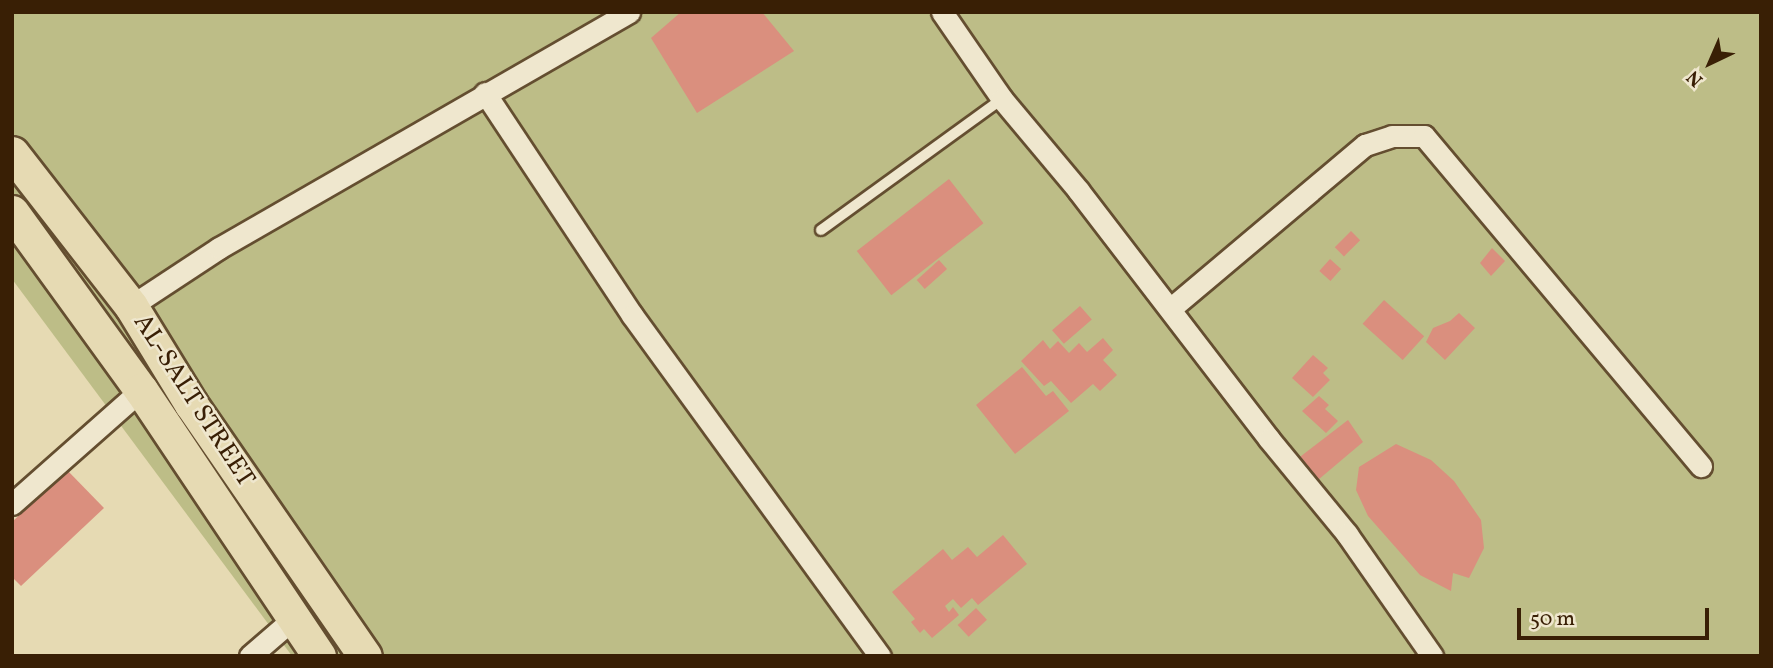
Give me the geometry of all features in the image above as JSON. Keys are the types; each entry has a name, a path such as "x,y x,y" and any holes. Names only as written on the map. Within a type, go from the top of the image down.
{"main road":[{"name":"AL-SALT STREET","path":"12,153 131,306 191,404 365,656"},
{"name":"AL-SALT STREET","path":"12,212 141,390 319,656"}],"street":[{"path":"131,306 219,248 629,12"},
{"path":"942,12 1002,99 1347,534 1432,656"},
{"path":"485,93 632,315 880,656"},
{"path":"1170,309 1365,145 1392,136 1424,136 1701,466"},
{"path":"12,504 141,390"},
{"path":"250,656 293,619"}],"lane":[{"path":"821,230 1002,99"}],"green space":[{"path":"12,12 1761,12 1761,656 292,656 12,279"}],"building":[{"path":"681,12 762,12 794,51 697,113 651,38"},
{"path":"949,179 983,223 891,295 857,251"},
{"path":"1351,231 1360,240 1344,256 1335,247"},
{"path":"1492,248 1505,261 1491,276 1480,263"},
{"path":"1330,259 1341,269 1330,281 1319,271"},
{"path":"939,260 947,269 925,289 917,280"},
{"path":"1384,300 1424,336 1403,360 1363,324"},
{"path":"1080,306 1092,320 1064,344 1052,330"},
{"path":"1459,313 1475,328 1445,360 1426,342 1433,328 1450,321"},
{"path":"1103,338 1113,350 1103,360 1117,375 1100,391 1093,384 1071,403 1051,381 1044,386 1021,361 1043,340 1050,349 1058,341 1069,353 1079,343 1087,352"},
{"path":"1313,355 1328,368 1323,373 1330,380 1313,397 1292,378"},
{"path":"1022,367 1046,396 1053,391 1069,411 1015,454 976,405"},
{"path":"1319,396 1329,405 1325,409 1338,421 1326,433 1302,411"},
{"path":"1348,420 1363,442 1312,485 1292,463"},
{"path":"1396,444 1431,460 1454,481 1481,520 1484,548 1469,578 1453,573 1451,591 1420,575 1368,516 1356,490 1359,467"},
{"path":"67,470 104,508 21,586 12,577 12,522"},
{"path":"1003,535 1027,564 978,605 972,598 961,608 953,599 945,606 949,612 953,607 959,615 932,638 924,629 920,633 911,622 915,619 892,592 943,549 952,560 968,547 977,557"},
{"path":"976,608 987,620 969,637 958,625"}]}
